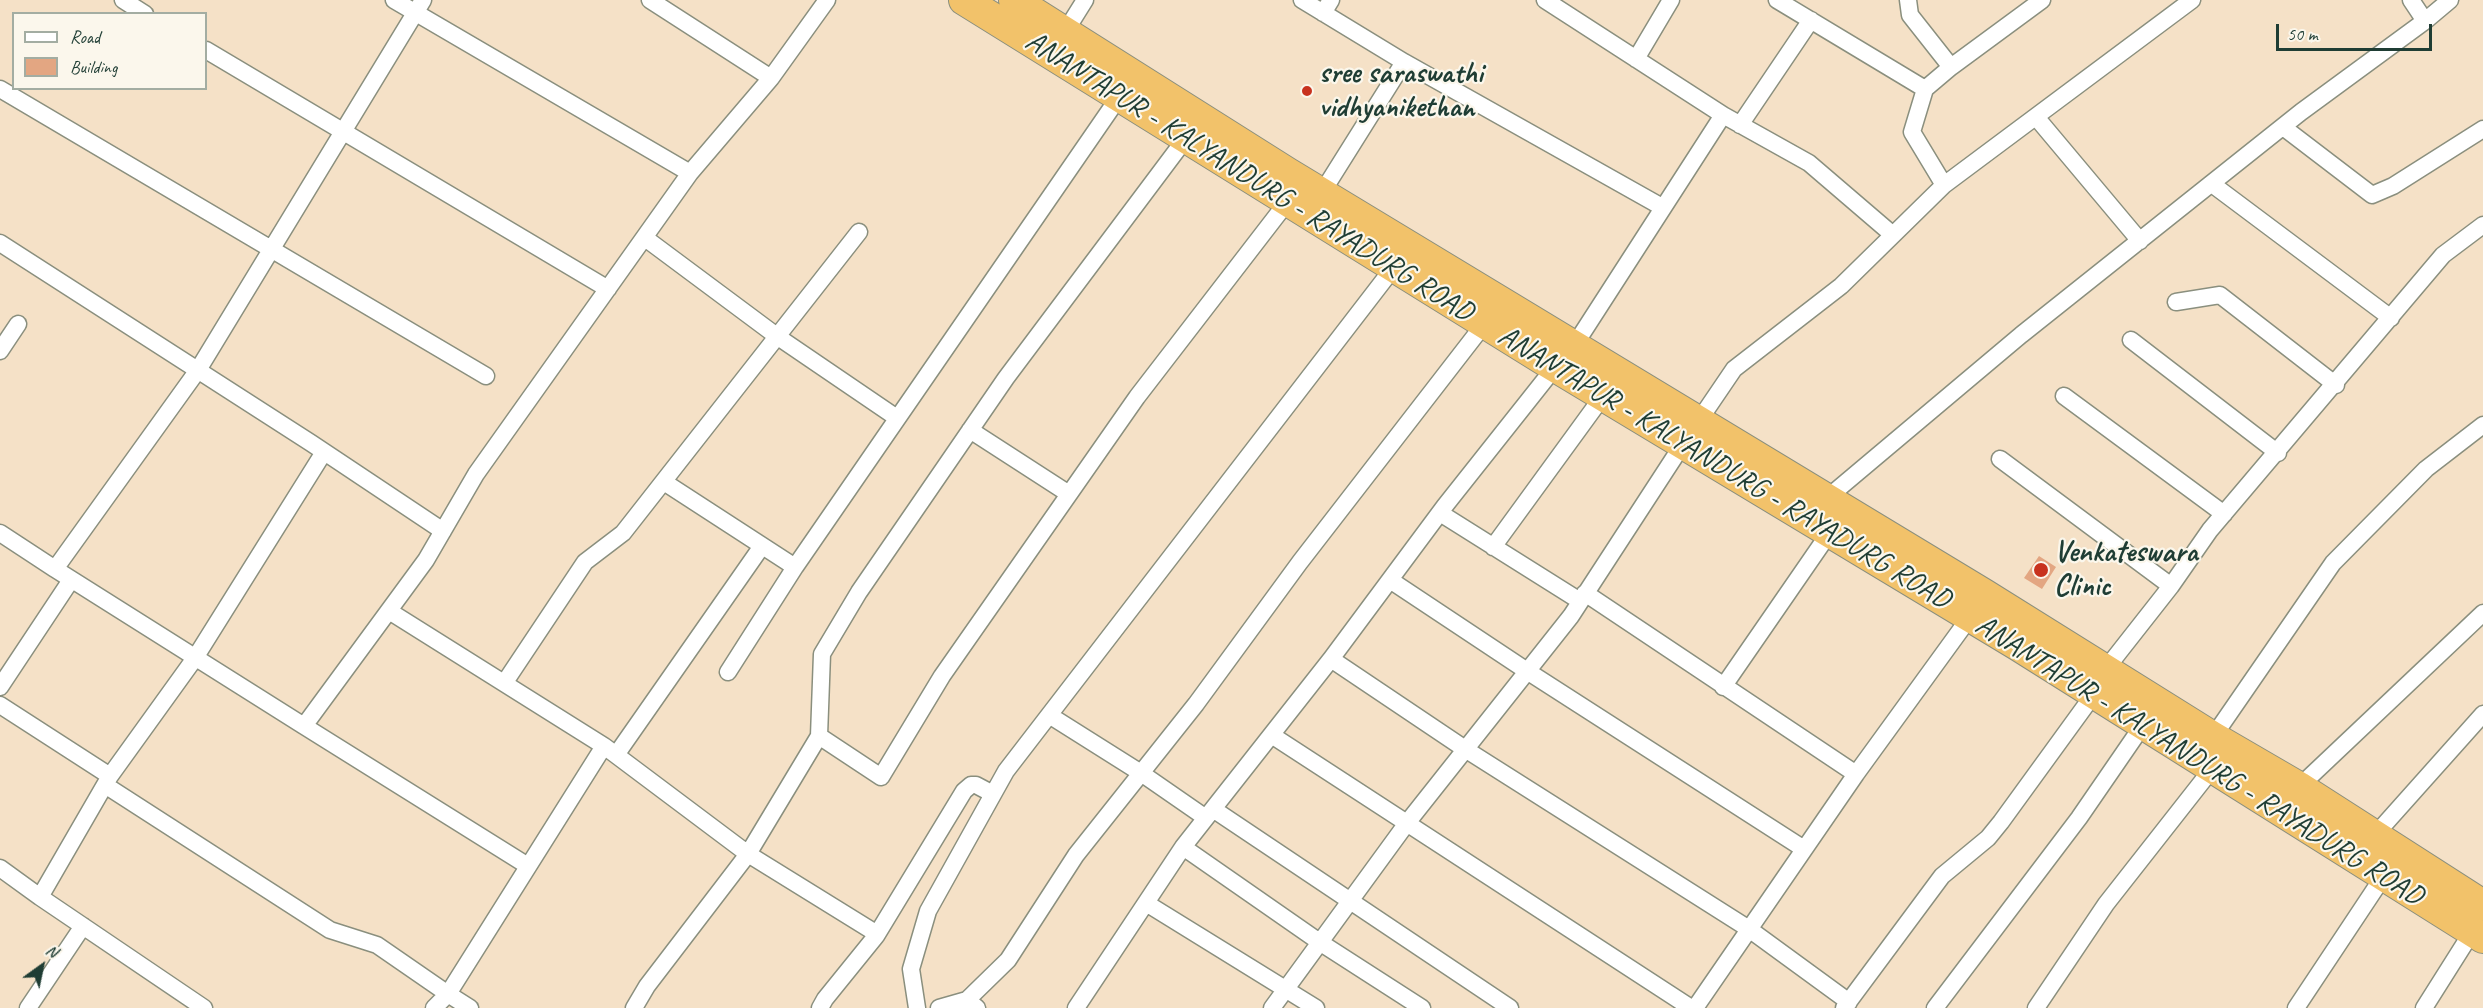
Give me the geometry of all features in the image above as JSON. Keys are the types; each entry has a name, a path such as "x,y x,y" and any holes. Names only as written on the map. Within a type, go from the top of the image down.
{"highway":[{"name":"ANANTAPUR - KALYANDURG - RAYADURG ROAD","path":"964,0 1186,138 1306,202 1691,433 1830,532 1970,617 2213,737 2300,787 2483,905"},
{"name":"ANANTAPUR - KALYANDURG - RAYADURG ROAD","path":"1014,0 1065,32 1394,267 1485,323 1564,356 1603,396 1691,433 1826,499 2100,682 2143,725 2478,935"}],"street":[{"path":"123,0 142,12"},
{"path":"394,0 419,6 690,173"},
{"path":"650,0 771,78"},
{"path":"304,726 426,560 476,474 690,173 771,78 826,0"},
{"path":"1065,32 1085,0"},
{"path":"1302,0 1327,6 1404,62 1662,207"},
{"path":"1545,0 1722,116 1809,163 1893,235"},
{"path":"1636,59 1671,0"},
{"path":"1777,0 1925,89"},
{"path":"1908,0 1910,15 1951,67"},
{"path":"1944,184 1912,132 1925,89 2042,0"},
{"path":"1272,1008 1407,823 1583,597 1734,369 1841,286 1944,184 2192,0"},
{"path":"2411,0 2425,21"},
{"path":"1826,499 2021,335 2283,127 2450,0"},
{"path":"55,569 198,370 344,134 419,6"},
{"path":"1740,125 1811,20"},
{"path":"207,51 608,289"},
{"path":"819,736 880,777 942,676 1137,397 1306,202 1404,62"},
{"path":"0,88 486,376"},
{"path":"728,672 795,567 1119,97"},
{"path":"1076,1008 1183,847 1273,736 1440,513 1564,356 1722,116"},
{"path":"2036,117 2140,241"},
{"path":"2283,127 2372,195 2393,186 2483,129"},
{"path":"634,1008 647,986 748,854 819,736 822,654 860,592 1013,368 1186,138"},
{"path":"2212,184 2391,318"},
{"path":"1331,659 1465,749 1749,929 1846,1005 1942,876 1988,838 2001,822 2100,682 2224,514 2336,385 2443,255 2483,225"},
{"path":"505,682 585,562 623,533 859,232"},
{"path":"645,238 778,337 897,418"},
{"path":"0,243 443,531"},
{"path":"917,1008 911,969 928,911 1006,771 1394,267"},
{"path":"2176,302 2220,296 2336,385"},
{"path":"939,1008 972,1004 1008,960 1076,855 1196,704 1300,562 1485,323"},
{"path":"0,351 18,324"},
{"path":"2131,340 2278,453"},
{"path":"1493,547 1603,396"},
{"path":"2064,396 2224,514"},
{"path":"2213,737 2333,563 2427,469 2483,425"},
{"path":"970,430 1069,494"},
{"path":"40,897 107,780 195,658 324,452"},
{"path":"2000,459 2171,586"},
{"path":"664,482 795,567"},
{"path":"1440,513 1493,547 1583,597 1856,774"},
{"path":"1723,687 1830,532"},
{"path":"0,533 71,580 528,866"},
{"path":"434,1008 448,994 528,866 610,750 762,546"},
{"path":"0,687 71,580"},
{"path":"1390,580 1804,849"},
{"path":"389,611 610,750 748,854 874,932 876,936"},
{"path":"2300,787 2483,613"},
{"path":"1273,736 1693,1008 1856,774 1970,617"},
{"path":"0,705 330,930 377,945 470,1008"},
{"path":"2375,835 2483,714"},
{"path":"1049,715 1351,901 1510,1008"},
{"path":"1935,1008 2079,818 2143,725"},
{"path":"2036,1008 2106,904 2212,769"},
{"path":"820,1008 876,936 964,791 971,785 976,785 993,794"},
{"path":"1183,847 1321,943 1422,1008"},
{"path":"0,868 204,1008"},
{"path":"2296,1008 2383,877"},
{"path":"1146,903 1316,1008"},
{"path":"27,1008 83,926"},
{"path":"2424,1008 2478,935"}],"building":[{"path":"2039,556 2056,567 2042,589 2024,578"}],"place":[{"name":"sree saraswathi vidhyanikethan","path":"1307,91"},
{"name":"Venkateswara Clinic","path":"2041,570"}]}
